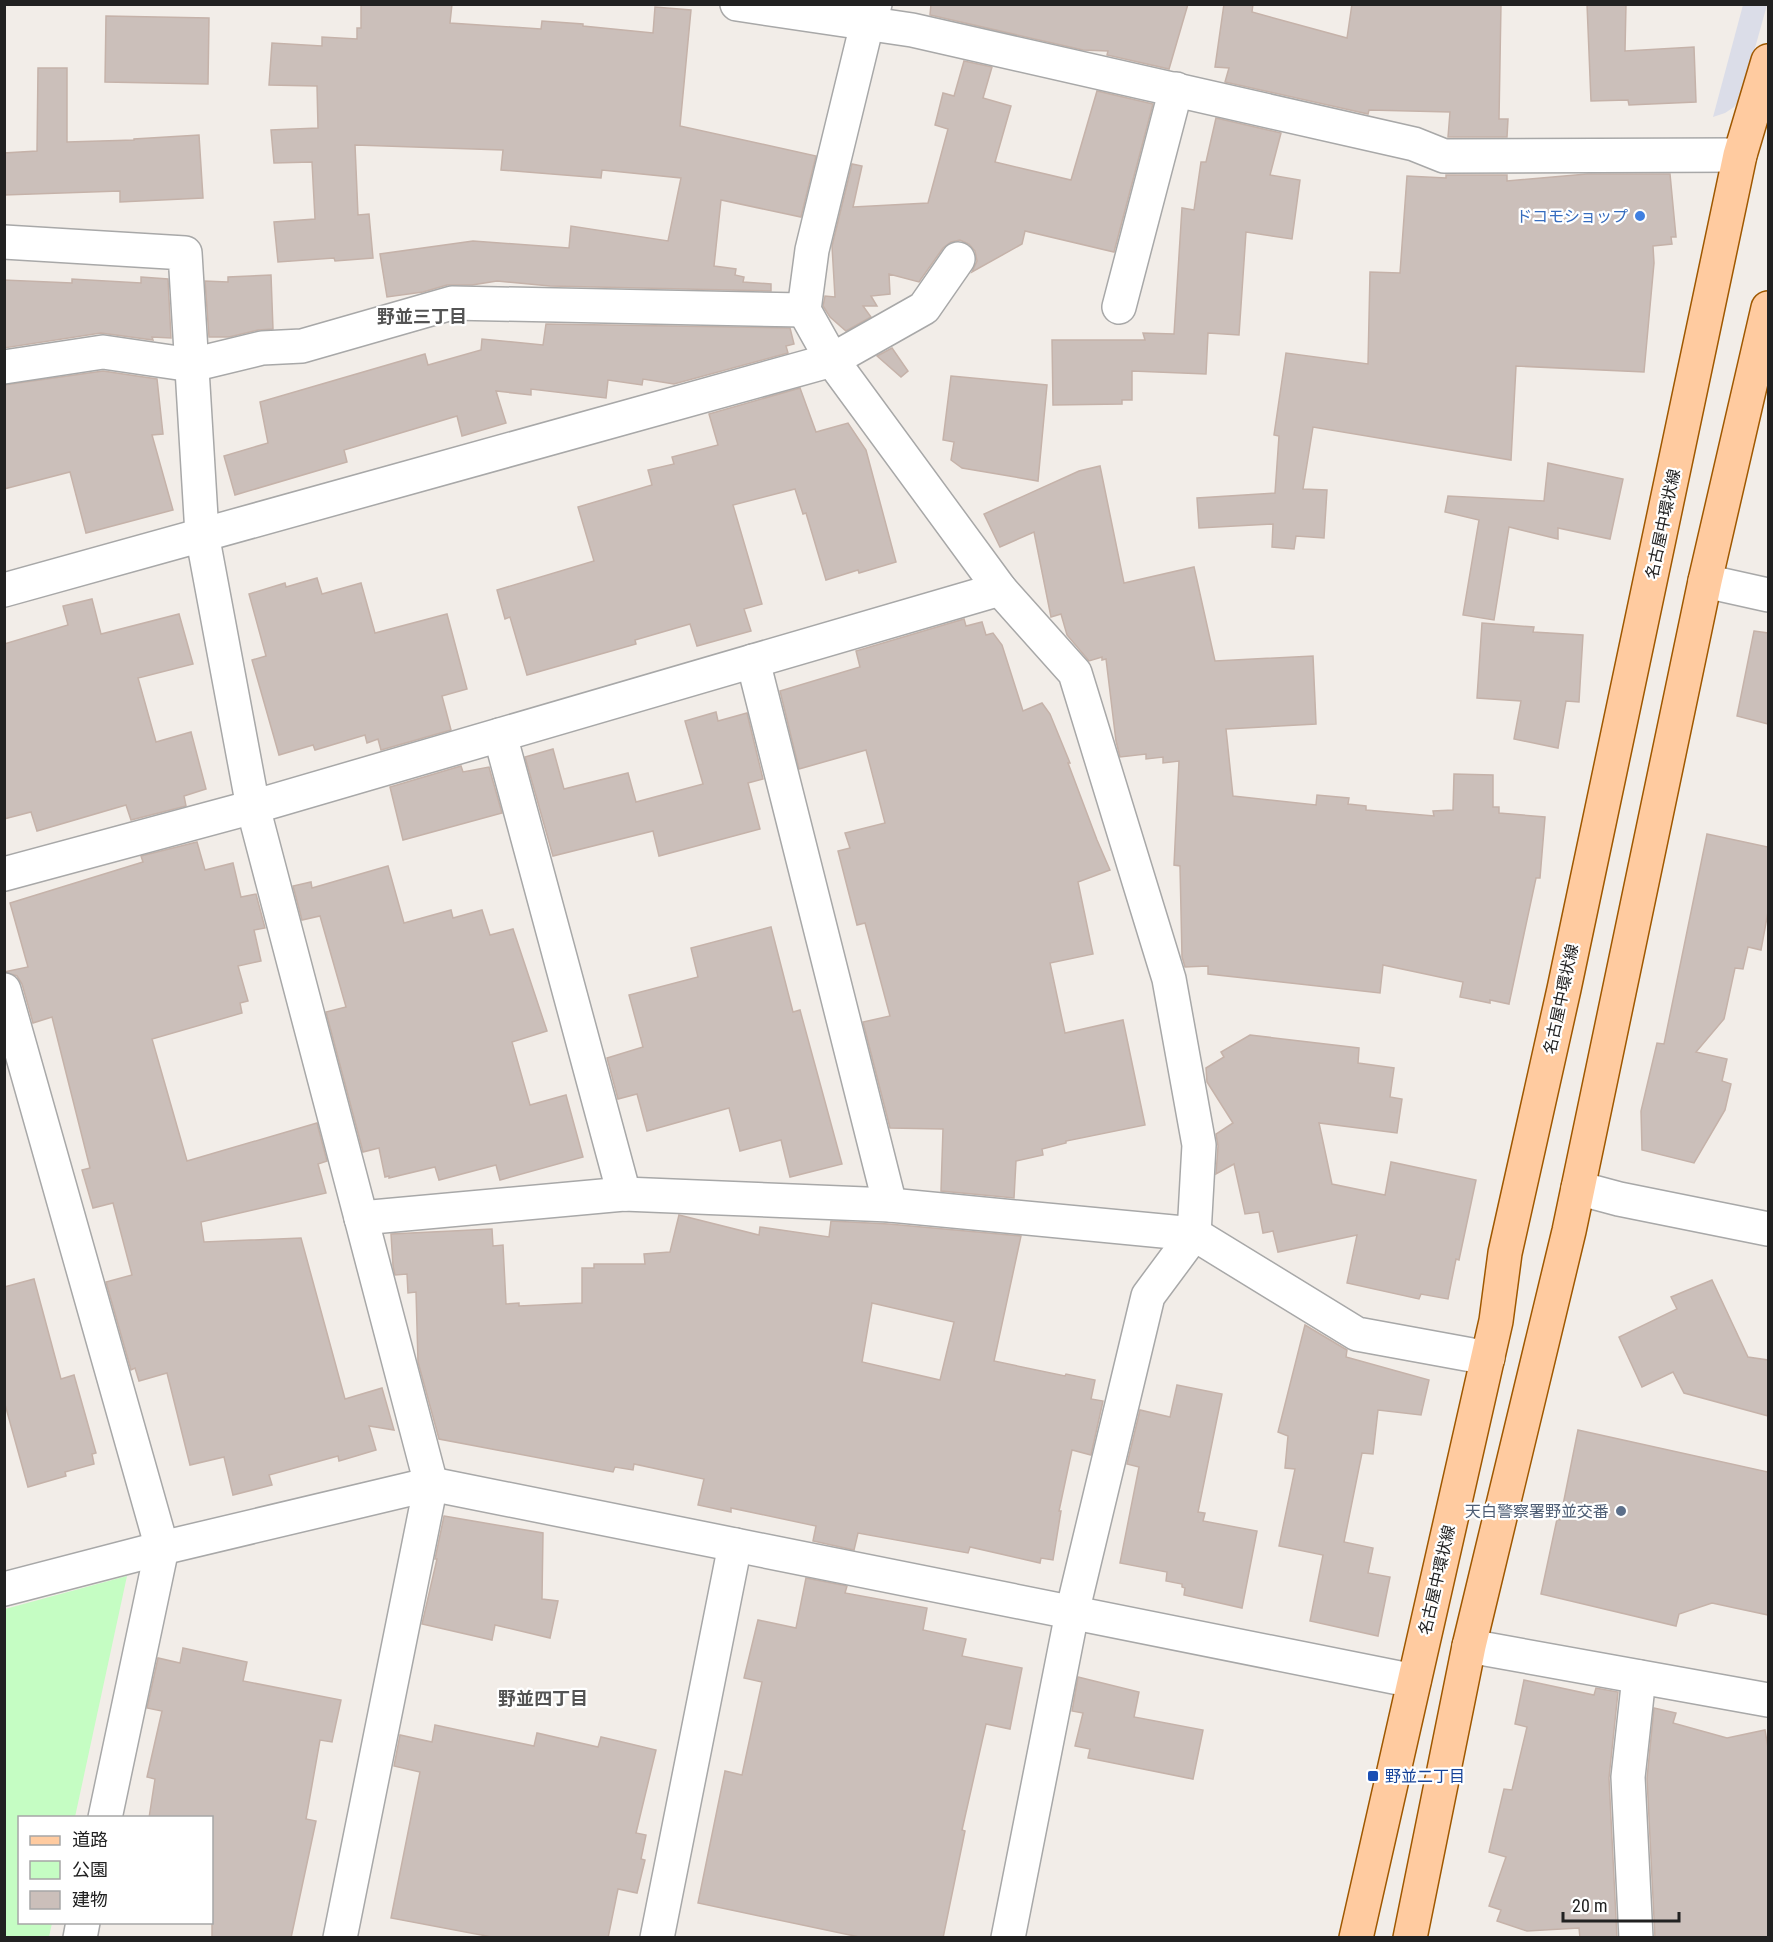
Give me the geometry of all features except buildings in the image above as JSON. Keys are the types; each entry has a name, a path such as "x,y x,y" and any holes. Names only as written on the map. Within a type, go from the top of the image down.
{"main road":[{"name":"名古屋中環状線","path":"1356,1938 1496,1321 1505,1253 1566,978 1740,155 1768,61"},
{"path":"1410,1938 1469,1646 1578,1188 1706,581 1768,308"}],"street":[{"path":"737,4 871,14 912,30 1414,144 1444,156 1740,155"},
{"path":"871,14 812,250 804,310 832,360 1000,589 1075,673 1169,979 1198,1145 1194,1233 1148,1296 1072,1613 1008,1938"},
{"path":"1119,307 1176,90"},
{"path":"4,242 185,253 202,534 253,807 431,1484 340,1938"},
{"path":"4,590 832,360 924,308 958,259"},
{"path":"4,367 103,352 192,365 262,348 302,346 452,303 804,310"},
{"path":"1706,581 1768,595"},
{"path":"4,874 253,807 1000,589"},
{"path":"753,661 890,1205"},
{"path":"500,735 624,1194"},
{"path":"4,990 162,1548 105,1816"},
{"path":"1578,1188 1619,1199 1768,1229"},
{"path":"360,1218 624,1194 890,1205 1194,1233 1357,1335 1488,1358"},
{"path":"4,1589 162,1548 431,1484 1414,1681"},
{"path":"657,1938 735,1545"},
{"path":"1469,1646 1768,1700"},
{"path":"1636,1938 1628,1776 1639,1677"}],"green space":[{"path":"127,1576 75,1816 18,1816 18,1924 52,1924 49,1937 5,1937 5,1609"}],"shaded area":[{"path":"1743,5 1767,5 1741,98 1734,107 1713,117"}],"place":[{"name":"ドコモショップ","path":"1640,216"},
{"name":"天白警察署野並交番","path":"1621,1511"},
{"name":"野並二丁目","path":"1373,1776"}],"district":[{"name":"野並三丁目","path":"422,316"},
{"name":"野並四丁目","path":"543,1698"}]}
